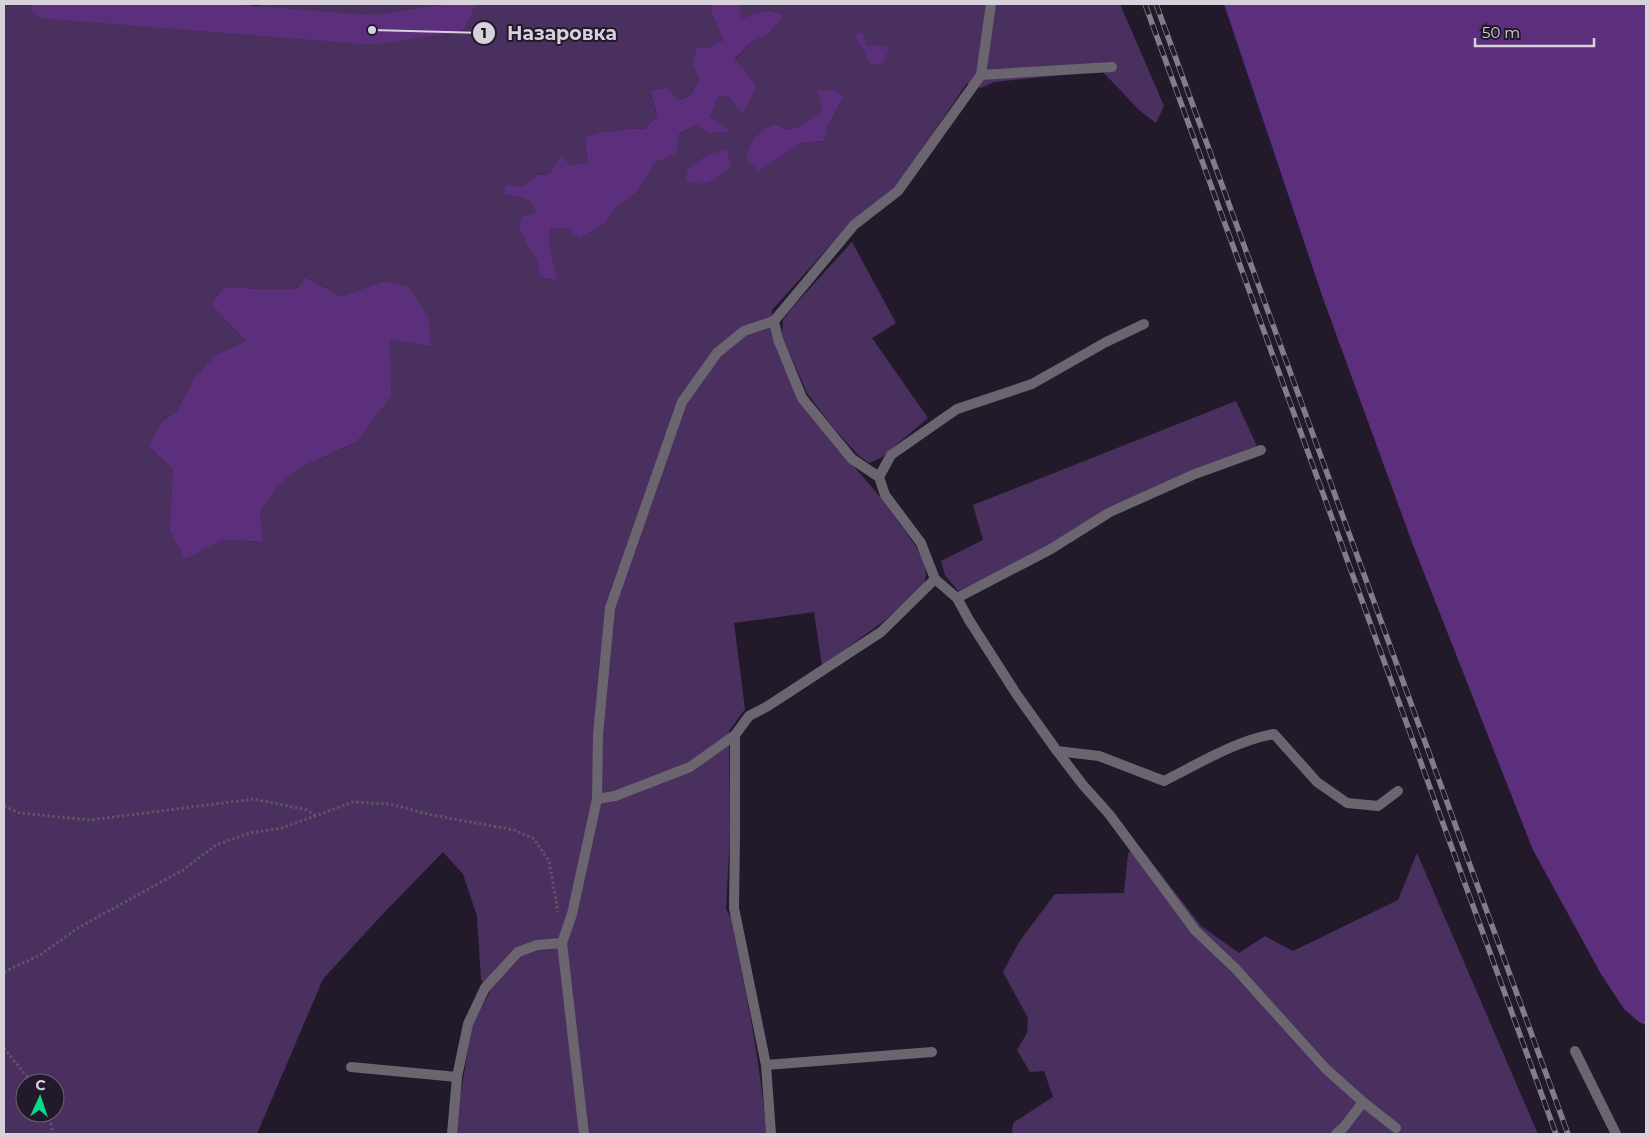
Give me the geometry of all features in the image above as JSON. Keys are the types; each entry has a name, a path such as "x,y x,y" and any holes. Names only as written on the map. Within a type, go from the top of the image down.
{"street":[{"path":"584,1134 562,943 572,914 597,799 598,735 610,608 682,402 717,353 744,331 774,321 854,225 898,191 981,75 991,4"},
{"path":"981,75 1112,67"},
{"path":"774,321 778,339 802,398 852,459 879,476 885,495 921,543 935,579 957,598 1006,679 1083,785 1109,814 1195,930 1235,968 1326,1069 1396,1128"},
{"path":"879,476 891,455 957,409 1032,384 1106,342 1144,324"},
{"path":"957,598 1051,549 1110,512 1195,474 1261,450"},
{"path":"597,799 615,796 690,767 735,735 749,716 768,706 882,632 935,579"},
{"path":"1057,751 1099,756 1164,781 1259,736 1274,734 1317,782 1347,803 1378,806 1398,791"},
{"path":"735,735 736,837 734,908 766,1065 771,1134"},
{"path":"452,1134 457,1077 468,1024 485,988 518,952 537,945 562,943"},
{"path":"1575,1051 1616,1134"},
{"path":"766,1065 932,1052"},
{"path":"351,1067 457,1077"},
{"path":"1336,1134 1344,1128 1363,1102"}],"path":[{"path":"4,806 20,812 90,820 254,799 307,810 316,816"},
{"path":"4,972 40,955 78,928 183,870 216,844 250,833 282,828 353,802 389,804 432,815 514,830 534,839 550,862 559,915"},
{"path":"4,1048 24,1073"}],"shaded area":[{"path":"4,4 244,4 256,6 269,4 711,4 710,9 723,40 708,48 693,65 699,80 690,96 677,100 650,92 657,116 644,129 629,128 614,132 603,131 585,139 587,162 571,165 550,174 536,175 522,187 505,195 520,197 531,202 536,213 530,246 537,262 540,277 556,281 549,244 551,229 566,228 579,239 604,224 616,207 636,193 655,163 675,153 679,134 698,124 730,131 710,117 718,97 727,96 743,112 749,75 735,60 749,44 770,33 784,15 766,10 740,20 739,4 1120,4 1164,106 1156,123 1139,110 1102,71 994,82 981,88 967,83 895,189 852,221 772,310 773,337 799,399 881,498 915,545 925,561 926,575 924,585 884,621 822,666 814,612 734,623 745,709 729,731 730,833 726,909 731,918 752,1026 766,1134 457,1134 457,1116 472,1025 490,992 481,980 477,916 463,874 443,852 323,979 257,1134 4,1134","holes":["844,96 829,124 824,141 801,143 757,171 775,124 789,130 802,125","305,277 341,296 384,281 429,347 390,338 356,442 298,469 277,487 260,512 264,542 222,540 173,470 148,446 162,421 176,412 194,378 215,355 246,341 211,305 224,287 297,289"]},
{"path":"711,4 739,4 741,19 766,10 784,15 770,33 749,44 735,59 749,75 756,87 743,113 727,96 718,97 710,117 731,131 708,133 698,124 679,134 676,153 655,163 636,193 616,207 604,224 579,239 566,228 551,229 549,244 557,281 540,277 537,262 519,228 523,216 536,213 531,202 520,197 505,195 505,185 522,187 536,175 550,174 561,157 571,165 587,162 585,138 603,131 614,132 629,128 644,129 657,116 650,91 667,88 678,100 690,96 699,80 693,65 697,47 708,48 723,40 710,9"},
{"path":"1224,4 1646,4 1646,1025 1639,1022 1624,1009 1601,974 1533,850 1413,545 1324,301"},
{"path":"859,32 864,34 866,46 890,47 883,63 871,64 855,36"},
{"path":"833,90 844,96 829,124 824,141 801,143 758,171 746,158 753,141 759,134 775,124 789,130 802,125 822,111 818,91"},
{"path":"727,150 731,166 715,179 700,184 685,181 688,169 707,155"},
{"path":"852,242 896,323 872,338 928,418 882,457 869,463 858,455 831,425 807,393 782,336 783,320 791,309"},
{"path":"305,277 341,296 384,281 409,287 429,319 430,347 390,339 391,396 356,442 298,469 277,487 260,512 264,542 222,540 185,559 170,530 173,470 148,446 162,421 176,412 194,378 215,355 246,341 211,305 224,287 297,289"},
{"path":"1236,401 1257,446 1108,507 1051,547 958,591 945,575 941,561 983,540 973,505"},
{"path":"1140,847 1201,926 1239,953 1265,936 1293,951 1398,900 1417,853 1538,1134 1012,1134 1013,1123 1053,1097 1044,1071 1030,1072 1017,1050 1027,1033 1028,1018 1003,972 1019,942 1055,894 1124,893 1128,853"}],"waterway":[{"path":"46,4 372,30 453,18 460,4"}],"railway":[{"path":"1145,4 1556,1134"},
{"path":"1156,4 1568,1134"}],"place":[{"name":"Назаровка","path":"372,30"}]}
